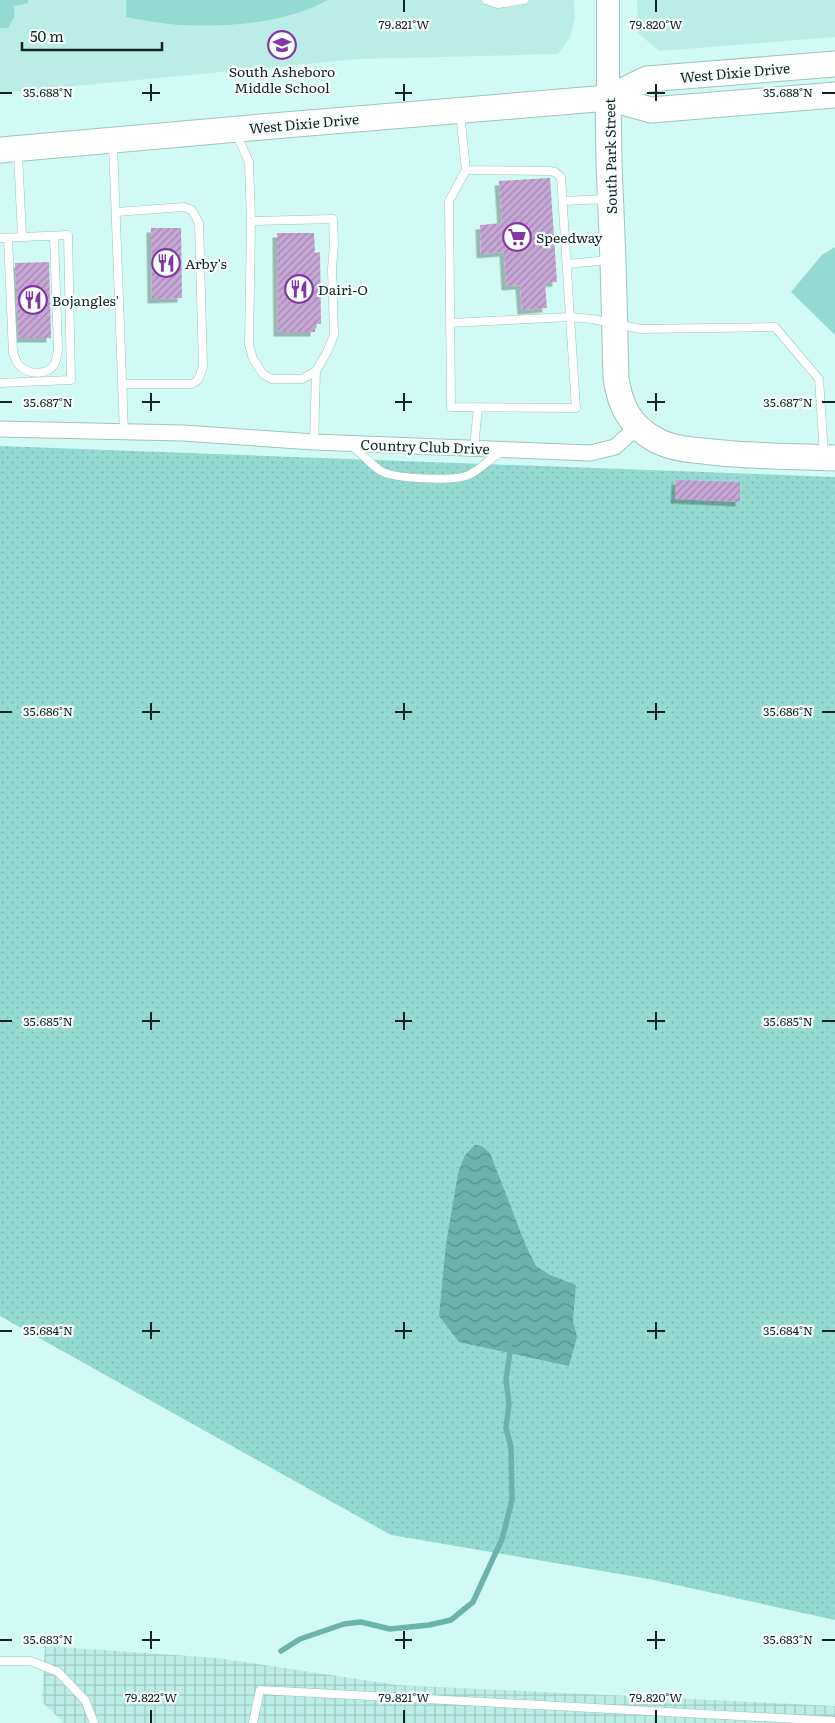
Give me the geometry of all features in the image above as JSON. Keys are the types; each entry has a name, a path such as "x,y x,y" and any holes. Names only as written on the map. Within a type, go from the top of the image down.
{"main road":[{"name":"South Park Street","path":"608,0 610,199 616,378 618,394 623,409 638,427"},
{"name":"West Dixie Drive","path":"608,98 647,79 835,64"},
{"name":"West Dixie Drive","path":"9,149 608,98 651,110 835,95"},
{"path":"638,427 656,440 678,448 730,454 830,458"}],"street":[{"name":"Country Club Drive","path":"0,429 182,433 348,444 590,453 615,447 638,427"}],"lane":[{"path":"486,0 498,4 524,0"},
{"path":"460,111 466,170 449,201 451,407 576,408 561,178 555,172 549,171 466,170"},
{"path":"234,129 249,162 251,221 249,345 253,360 263,374 272,379 302,379 316,371"},
{"path":"113,139 124,432"},
{"path":"9,149 22,237"},
{"path":"564,201 610,199"},
{"path":"116,212 184,207 192,210 197,216 199,223 203,367 198,380 192,384 123,384"},
{"path":"251,221 333,219 334,335 316,371 314,442"},
{"path":"0,383 71,380 68,235 4,238 13,353 16,362 30,372 49,370 55,364 58,349 54,236"},
{"path":"567,264 613,260"},
{"path":"450,323 570,317 641,328 775,327 819,379 830,458"},
{"path":"474,448 478,408"},
{"path":"348,444 381,471 388,475 402,477 445,478 466,476 475,472 492,457 507,450"},
{"path":"0,1661 30,1661 58,1672 85,1700 94,1723"},
{"path":"253,1723 260,1690 835,1720"}],"shaded area":[{"name":"South Asheboro Middle School","path":"0,0 574,0 575,19 570,37 558,54 358,59 0,93"},
{"path":"0,0 28,0 28,3 14,6 14,17 8,28 0,28"},
{"path":"126,0 328,0 311,8 275,19 237,24 180,25 126,17"},
{"path":"637,0 835,0 835,37 659,51 638,33"},
{"path":"835,247 835,335 791,292 822,255"},
{"path":"0,446 835,477 835,1620 649,1579 391,1535 0,1316"},
{"path":"45,1646 217,1658 397,1685 835,1706 835,1723 64,1723 42,1702"}],"water":[{"path":"475,1145 482,1146 490,1153 526,1246 536,1266 550,1275 576,1285 573,1321 577,1337 569,1366 459,1342 439,1316 446,1244 458,1173 465,1155"}],"building":[{"path":"550,178 557,282 545,283 547,308 522,310 520,285 506,286 504,252 481,254 480,225 502,223 499,181"},
{"name":"Arby's","path":"151,228 181,228 182,298 152,299"},
{"name":"Dairi-O","path":"277,233 314,233 315,253 320,252 321,324 315,324 315,332 278,332"},
{"name":"Bojangles'","path":"49,262 51,338 18,338 15,263"},
{"path":"676,480 740,482 740,502 675,499"}],"waterway":[{"path":"281,1651 300,1639 344,1624 361,1622 390,1629 429,1625 451,1620 473,1602 502,1539 512,1500 511,1447 506,1428 509,1404 506,1379 510,1352 509,1345"}],"place":[{"name":"South Asheboro Middle School","path":"282,45"},
{"name":"Speedway","path":"517,237"},
{"name":"Arby's","path":"166,263"},
{"name":"Dairi-O","path":"299,289"},
{"name":"Bojangles'","path":"33,300"}]}
